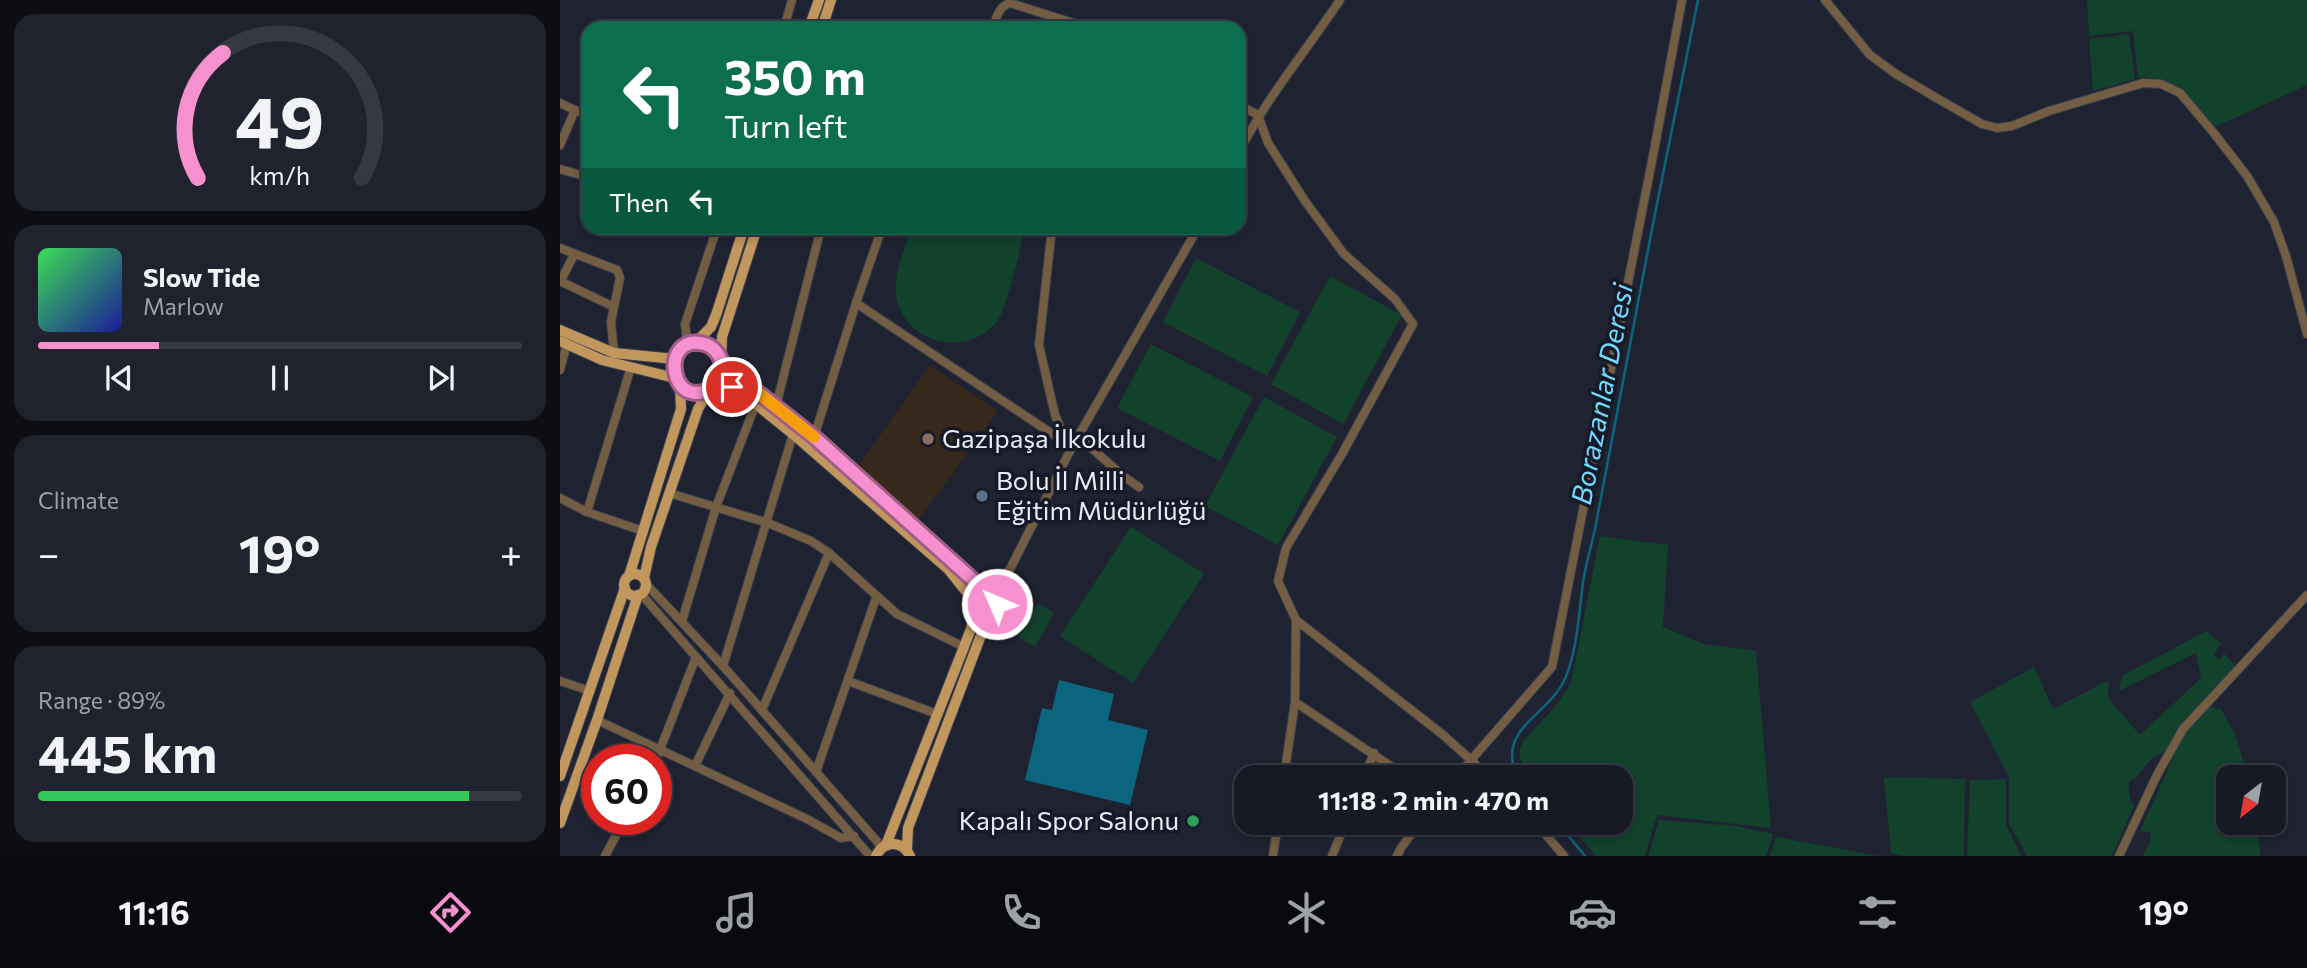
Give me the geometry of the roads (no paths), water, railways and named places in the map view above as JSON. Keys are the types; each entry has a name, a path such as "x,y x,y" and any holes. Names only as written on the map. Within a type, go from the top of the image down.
{"main road":[{"path":"811,21 818,0"},
{"path":"824,21 831,0"},
{"path":"560,776 629,576 681,409 678,382 673,371 675,359 681,349 692,344 711,327 742,235"},
{"path":"560,823 642,588 651,547 698,409 721,376 722,337 755,235"},
{"path":"560,330 614,353 675,359"},
{"path":"564,342 602,360 678,382 694,392 713,386 732,387 793,434 948,569 980,614 989,614"},
{"path":"692,344 710,347 722,362 814,437 996,596 997,604 989,614 908,828 908,853"},
{"path":"629,576 635,574 642,588"},
{"path":"625,588 629,594 642,588"},
{"path":"881,849 964,647 977,591 986,589"},
{"path":"881,849 895,844 908,853"}],"street":[{"path":"786,21 792,0"},
{"path":"1246,138 1258,115 1340,0"},
{"path":"1467,765 1552,667 1682,0"},
{"path":"1825,0 1870,55 1940,100 1982,124 1997,128 2012,126 2071,103 2143,82 2161,84 2179,93 2247,176 2274,222 2307,334"},
{"path":"996,21 1005,4 1010,2 1068,21"},
{"path":"560,103 581,112"},
{"path":"1246,109 1258,115 1268,143 1305,201 1344,254 1395,299 1413,324 1342,454 1286,548 1278,581 1296,620 1295,702 1286,765"},
{"path":"560,145 575,110"},
{"path":"560,169 581,175"},
{"path":"692,344 685,324 716,235"},
{"path":"776,406 819,235"},
{"path":"814,437 880,235"},
{"path":"1051,235 1039,345 1055,415 1069,445"},
{"path":"997,604 1010,569 1069,445 1078,436 1194,235"},
{"path":"560,248 617,270 620,278 611,322 614,353"},
{"path":"575,255 560,282 614,307"},
{"path":"856,303 1069,445"},
{"path":"560,370 564,342"},
{"path":"587,512 631,367"},
{"path":"682,621 716,507 756,403"},
{"path":"723,666 793,434"},
{"path":"1078,436 1139,487"},
{"path":"669,493 768,523 811,541 829,553 876,598 904,618 964,647"},
{"path":"560,498 587,512 643,531"},
{"path":"762,710 829,553"},
{"path":"986,589 1010,569"},
{"path":"642,588 682,621 881,849"},
{"path":"642,588 696,657 870,856"},
{"path":"2119,856 2157,775 2183,729 2307,595"},
{"path":"816,772 876,598"},
{"path":"1296,620 1441,734 1476,765"},
{"path":"663,744 696,657"},
{"path":"560,681 590,691"},
{"path":"848,681 937,714"},
{"path":"695,766 730,693"},
{"path":"1295,702 1390,765"},
{"path":"597,720 648,744"},
{"path":"1369,765 1374,753"},
{"path":"672,755 841,838 854,836"},
{"path":"605,856 616,835"},
{"path":"1273,856 1276,835"},
{"path":"1332,856 1341,835"},
{"path":"1397,856 1410,835"},
{"path":"1546,835 1564,856"}],"water":[{"path":"1059,680 1114,694 1108,720 1148,730 1130,805 1025,780 1042,708 1052,710"}],"waterway":[{"name":"Borazanlar Deresi","path":"1513,765 1513,747 1518,735 1555,695 1563,683 1571,660 1584,575 1698,0"},
{"name":"Borazanlar Deresi","path":"1568,835 1585,856"}],"place":[{"name":"Gazipaşa İlkokulu","path":"928,439"},
{"name":"Bolu İl Milli Eğitim Müdürlüğü","path":"982,496"},
{"name":"Kapalı Spor Salonu","path":"1193,821"}]}
